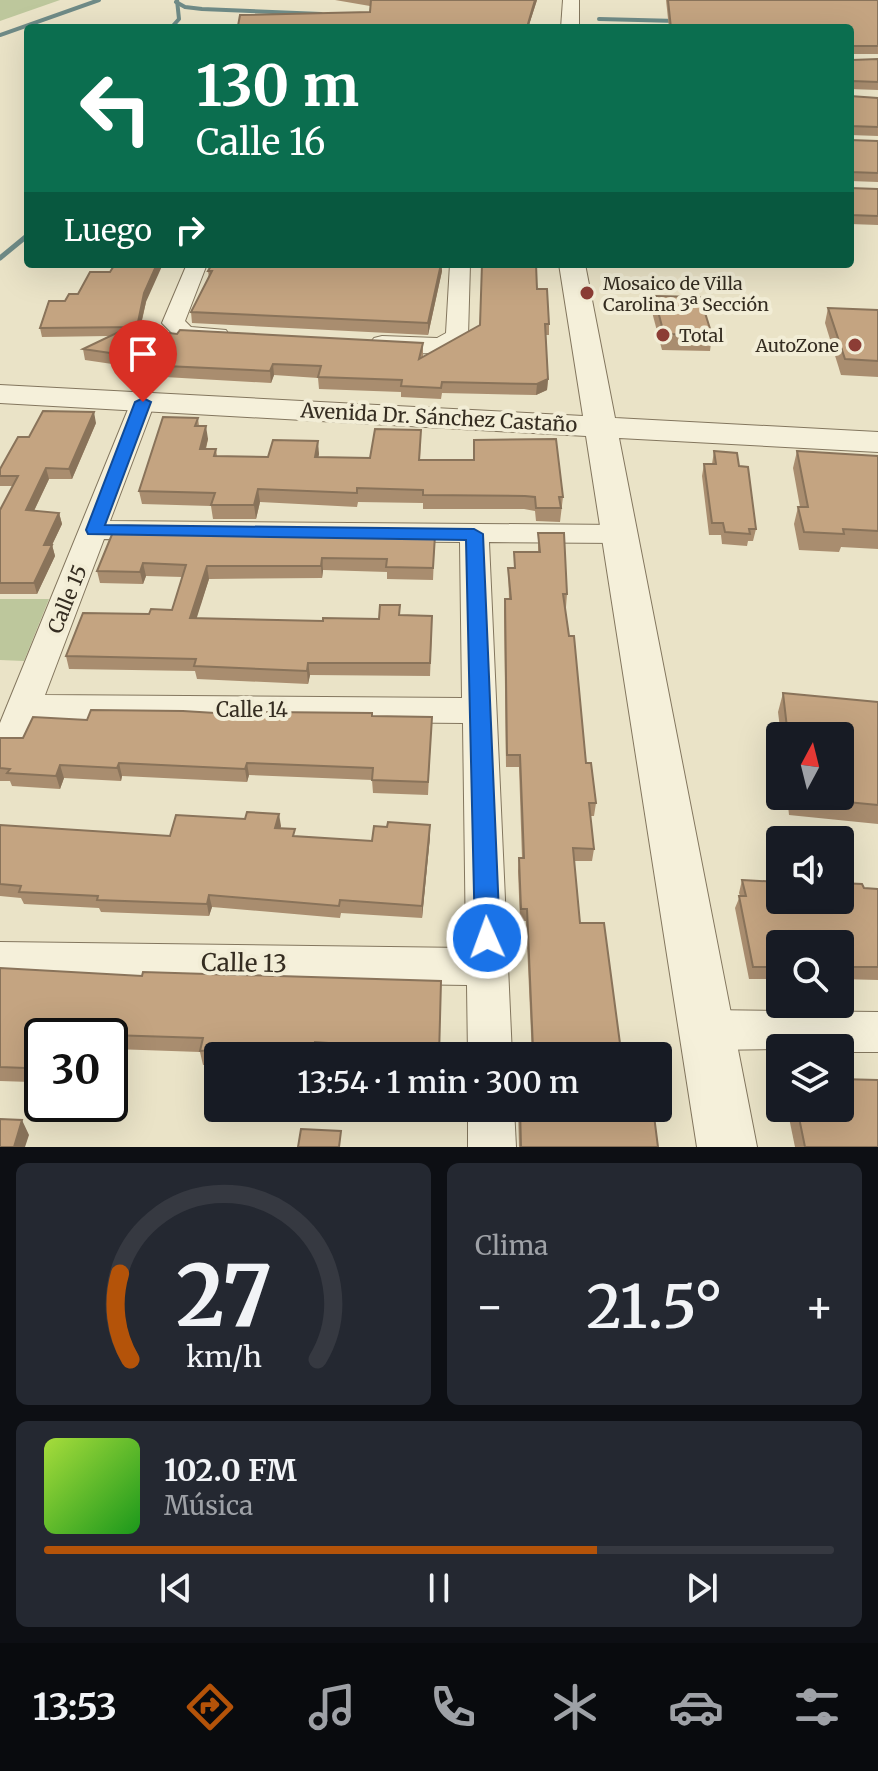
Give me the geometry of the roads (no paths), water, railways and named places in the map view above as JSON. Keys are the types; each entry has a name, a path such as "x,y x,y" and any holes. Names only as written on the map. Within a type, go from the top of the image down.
{"street":[{"path":"195,268 173,323 185,333 245,336"},
{"path":"366,342 441,345 451,342 457,336 460,268"},
{"path":"573,268 727,1147"},
{"name":"Avenida Dr. Sánchez Castaño","path":"0,394 878,442"},
{"name":"Calle 15","path":"18,721 143,402"},
{"path":"95,530 620,534"},
{"path":"474,534 490,1042"},
{"name":"Calle 14","path":"18,721 480,711"},
{"name":"Calle 13","path":"0,960 488,967"},
{"path":"707,1030 878,1032"},
{"path":"491,1122 492,1147"}],"waterway":[{"path":"31,24 99,0"},
{"path":"175,24 179,19 177,3"},
{"path":"177,3 202,9 321,14"},
{"path":"599,19 677,21"},
{"path":"0,35 24,27"},
{"path":"0,258 24,238"}],"place":[{"name":"Mosaico de Villa Carolina 3ª Sección","path":"587,293"},
{"name":"Total","path":"663,335"},
{"name":"AutoZone","path":"855,345"}]}
